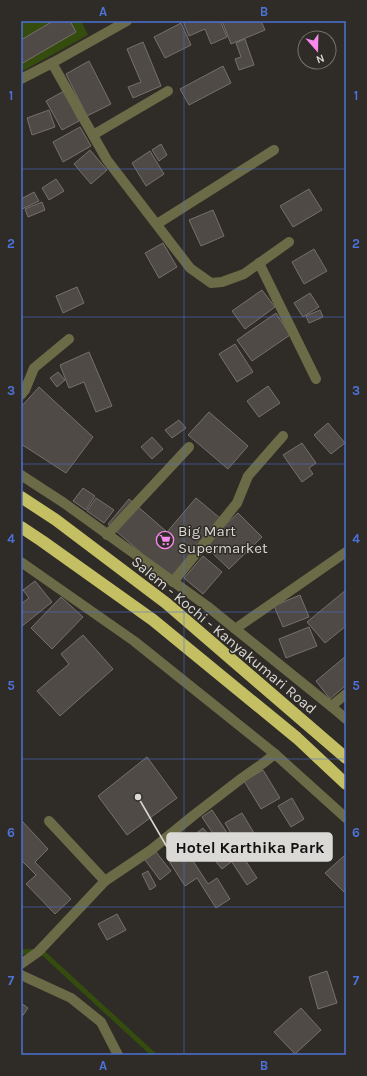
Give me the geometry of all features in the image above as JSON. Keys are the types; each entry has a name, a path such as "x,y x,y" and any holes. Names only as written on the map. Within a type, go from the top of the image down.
{"highway":[{"name":"Salem - Kochi - Kanyakumari Road","path":"21,498 56,520 166,603 346,758"},
{"path":"21,527 153,620 297,738 346,784"}],"street":[{"path":"21,79 126,21"},
{"path":"52,63 107,160 190,268 211,283 222,282 244,274 289,242"},
{"path":"93,135 168,91"},
{"path":"157,224 274,150"},
{"path":"259,263 316,379"},
{"path":"21,395 25,390 34,368 69,339"},
{"path":"173,582 237,503 248,476 283,436"},
{"path":"107,535 189,447"},
{"path":"21,475 64,503 207,606 346,720"},
{"path":"235,629 346,552"},
{"path":"21,562 134,641 275,754 346,818"},
{"path":"332,707 335,702 346,694"},
{"path":"21,964 38,952 105,881 151,850 194,815 275,754"},
{"path":"49,821 105,881"},
{"path":"21,975 71,998 101,1022 118,1055"}],"shaded area":[{"path":"21,21 81,21 88,35 21,72"}],"building":[{"path":"53,21 70,21 76,32 21,64 21,40"},
{"path":"183,21 220,21 227,37 211,44 205,29 189,36"},
{"path":"222,21 261,21 265,30 231,44"},
{"path":"181,23 191,45 165,58 154,37"},
{"path":"245,39 254,65 239,70 235,59 241,57 236,43"},
{"path":"143,42 161,86 133,98 128,87 141,82 127,49"},
{"path":"89,61 111,104 87,116 66,74"},
{"path":"223,66 231,83 189,105 180,89"},
{"path":"64,91 79,121 62,130 46,101"},
{"path":"49,110 55,127 32,135 27,118"},
{"path":"80,127 91,146 63,162 53,142"},
{"path":"161,144 167,155 159,161 152,150"},
{"path":"90,150 107,170 91,184 74,164"},
{"path":"150,151 164,174 146,186 132,163"},
{"path":"56,179 64,191 49,200 42,188"},
{"path":"309,189 322,210 293,227 280,206"},
{"path":"34,192 39,201 22,209 21,199"},
{"path":"42,202 45,210 28,217 25,209"},
{"path":"213,210 224,236 201,246 189,220"},
{"path":"163,243 177,267 159,278 145,253"},
{"path":"314,249 327,271 304,284 292,262"},
{"path":"77,287 84,303 63,313 56,296"},
{"path":"262,290 275,307 245,329 232,311"},
{"path":"310,293 319,307 303,317 294,303"},
{"path":"320,310 323,317 309,323 306,316"},
{"path":"276,313 290,335 252,361 237,340"},
{"path":"235,344 253,372 237,382 219,354"},
{"path":"89,352 112,406 96,412 84,382 69,388 60,365"},
{"path":"58,372 65,380 57,387 50,378"},
{"path":"268,386 280,403 259,417 247,401"},
{"path":"39,387 93,437 66,473 21,444 21,407"},
{"path":"209,412 248,446 228,469 188,435"},
{"path":"179,420 186,428 172,438 165,430"},
{"path":"328,423 345,443 331,454 314,435"},
{"path":"152,437 163,449 152,459 141,447"},
{"path":"302,443 316,463 309,468 313,474 302,482 283,455"},
{"path":"83,488 95,496 86,510 73,501"},
{"path":"96,498 114,510 104,523 87,511"},
{"name":"Big Mart Supermarket","path":"196,498 221,519 170,578 108,524 129,499 167,532"},
{"path":"238,513 262,537 229,569 204,545"},
{"path":"203,556 222,572 203,594 184,578"},
{"path":"35,581 52,602 21,627 21,604 29,598 23,590"},
{"path":"346,590 346,626 325,643 307,622"},
{"path":"300,595 309,617 283,627 274,606"},
{"path":"61,597 83,617 52,649 31,628"},
{"path":"309,627 317,646 286,658 279,639"},
{"path":"83,635 113,669 60,716 37,691 69,664 61,654"},
{"path":"346,656 346,685 330,699 316,681"},
{"path":"147,757 177,798 127,835 98,796"},
{"path":"263,770 280,798 261,809 244,781"},
{"path":"292,798 304,819 291,827 278,806"},
{"path":"212,810 257,878 247,885 202,817"},
{"path":"242,813 263,848 246,859 225,823"},
{"path":"21,820 48,849 35,862 71,899 55,914 26,884 36,875 21,860"},
{"path":"203,828 231,862 222,869 194,835"},
{"path":"184,847 208,884 217,878 230,899 216,908 197,878 185,886 167,858"},
{"path":"156,852 171,871 160,880 145,860"},
{"path":"345,855 346,889 344,892 325,873"},
{"path":"148,871 156,886 150,890 142,874"},
{"path":"117,914 126,930 107,940 98,924"},
{"path":"327,971 337,1003 318,1009 309,977"},
{"path":"21,1003 28,1008 21,1018"},
{"path":"301,1008 321,1030 295,1054 274,1032"}],"waterway":[{"path":"21,952 41,951 154,1055"}],"place":[{"name":"Big Mart Supermarket","path":"165,540"},
{"name":"Hotel Karthika Park","path":"138,797"}]}
